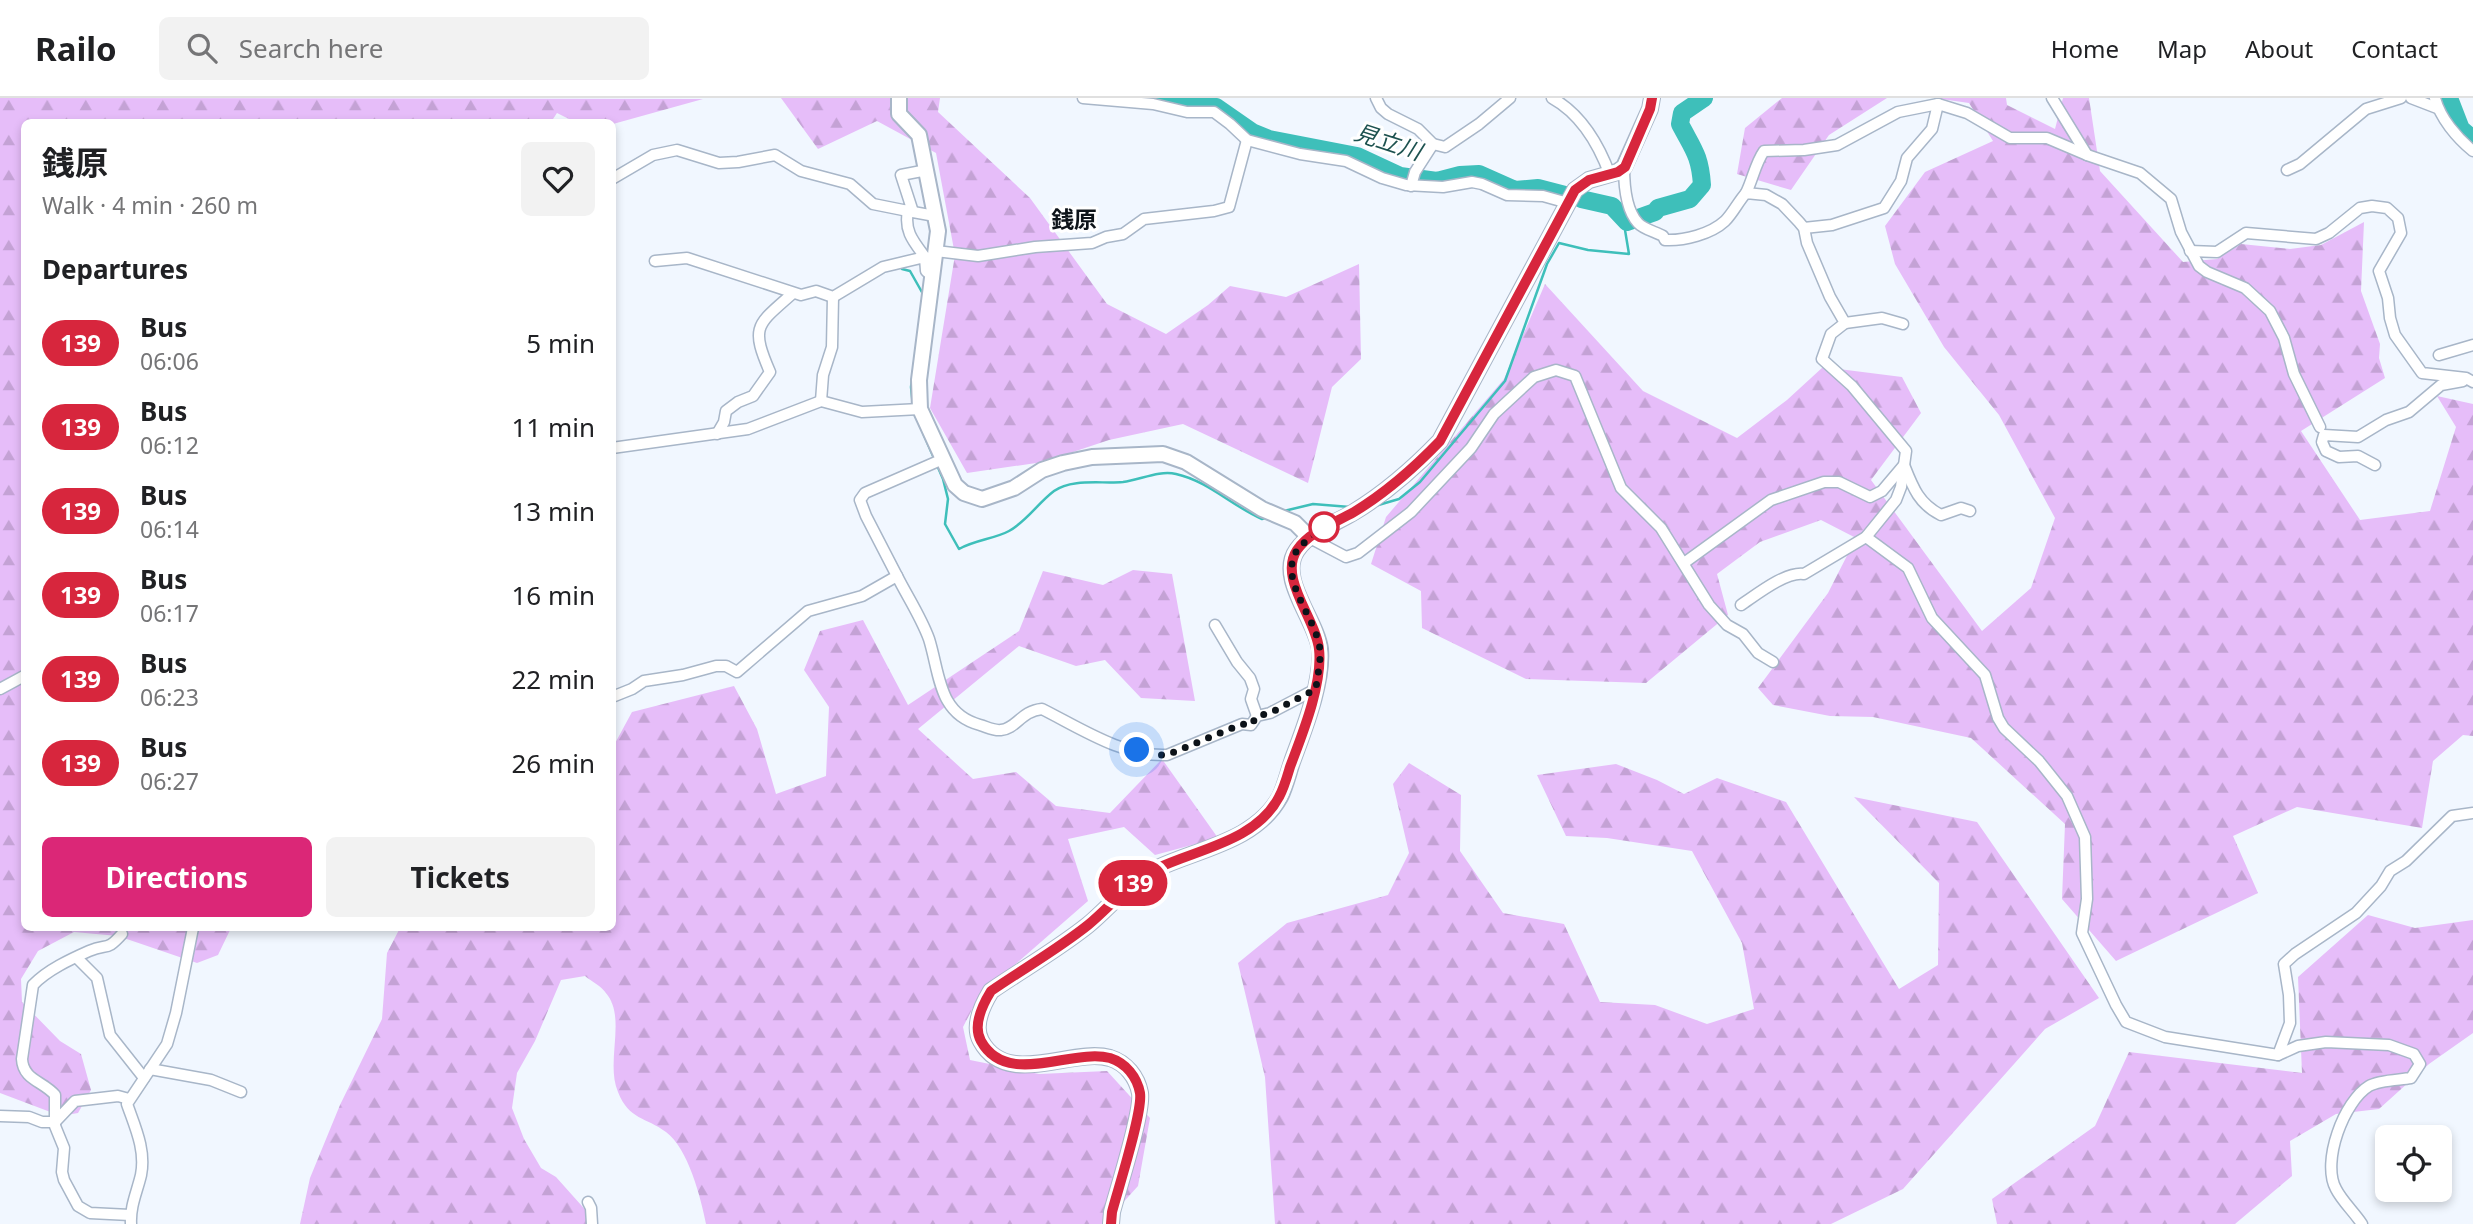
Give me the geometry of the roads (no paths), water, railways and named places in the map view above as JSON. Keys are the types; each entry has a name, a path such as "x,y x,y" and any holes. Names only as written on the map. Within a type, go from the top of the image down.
{"main road":[{"path":"899,98 899,114 919,135 938,231 931,254 934,277 919,380 920,409 955,485 964,493 982,499 1014,488 1042,470 1063,463 1092,457 1163,454 1186,463 1262,509 1295,523 1310,538"},
{"path":"1111,1224 1138,1115 1140,1094 1133,1075 1122,1063 1109,1058 1093,1057 1024,1065 1005,1060 986,1050 978,1037 978,1021 983,1004 991,991 1088,925 1133,883 1155,869 1233,838 1267,814 1280,797 1316,689 1320,650 1312,621 1291,578 1290,565 1297,550 1310,538 1354,512 1407,475 1440,441 1575,190 1589,180 1625,167 1650,109 1652,98"}],"street":[{"path":"1083,98 1214,113 1247,140 1300,154 1346,161 1382,178 1443,187 1472,182 1507,195 1543,196 1568,204"},
{"path":"1376,98 1384,111 1418,130 1433,144 1445,147 1510,98"},
{"path":"1552,98 1571,110 1597,144 1610,174"},
{"path":"2052,98 2087,155"},
{"path":"2287,170 2300,164 2367,109 2401,98"},
{"path":"2411,98 2436,103 2445,98"},
{"path":"2436,103 2461,141 2473,151"},
{"path":"1625,167 1624,180 1636,219 1665,240 1691,237 1716,227 1725,220 1746,193 1754,176 1756,162 1764,151 1804,150 1838,145 1898,112 1938,104 1967,113 2010,138 2047,138 2140,173 2171,199 2181,233 2190,251 2207,272 2245,288 2270,311 2284,338 2294,374 2320,427"},
{"path":"1804,228 1832,225 1884,208 1901,181 1908,158 1932,130 1938,104"},
{"path":"655,261 687,258 792,294 816,292 833,297 883,267 931,254 978,256 1035,247 1092,243 1123,234 1144,219 1229,207 1247,140"},
{"path":"1412,181 1433,144"},
{"path":"616,177 653,155 677,150 719,163 775,155 802,172 850,184 873,204 935,216"},
{"path":"927,170 901,175 911,211 907,229 910,238 931,254"},
{"path":"1746,193 1766,195 1782,204 1804,228 1818,270 1845,323"},
{"path":"2190,251 2217,252 2246,233 2316,239 2329,233 2360,208 2387,208 2398,218 2401,233 2379,271 2388,298 2395,335 2422,373 2466,377 2471,381"},
{"path":"717,433 724,422 726,411 753,396 769,372 758,338 758,329 762,320 792,294"},
{"path":"821,401 823,375 832,347 833,297"},
{"path":"1741,605 1768,587 1796,573 1804,574 1866,537 1896,500 1901,487 1906,451 1852,386 1822,359 1831,334 1845,323 1882,317 1903,324"},
{"path":"2439,355 2473,345"},
{"path":"1310,538 1346,557 1358,553 1411,512 1471,448 1481,430 1511,396 1534,377 1556,370 1575,376 1621,488 1661,528 1709,605 1727,625 1743,634 1758,653 1773,662"},
{"path":"2375,465 2358,456 2339,457 2326,451 2322,442 2324,435 2358,437 2386,420 2409,412 2441,385 2471,381"},
{"path":"616,447 748,429 821,401 862,412 920,409"},
{"path":"943,459 865,493 860,500 928,636 945,697 955,713 967,722 999,731 1007,729 1030,710 1042,709 1101,738 1155,755 1167,755 1242,724 1251,725 1257,716 1270,713 1316,689"},
{"path":"1684,563 1771,500 1824,482 1839,482 1870,497 1882,491 1904,465"},
{"path":"1904,465 1919,500 1930,509 1941,515 1961,508 1970,510"},
{"path":"1866,537 1908,568 1932,618 1985,675 2004,729 2039,761 2067,796 2085,837 2087,899 2082,933 2126,1022 2165,1037 2278,1055 2298,1046 2326,1042 2389,1045 2414,1054 2420,1064 2411,1078 2370,1085 2350,1102 2337,1133 2331,1170 2335,1188 2362,1224"},
{"path":"616,695 644,681 716,666 726,666 737,672 808,611 862,596 897,576"},
{"path":"1215,625 1250,678 1254,689 1251,699 1257,716"},
{"path":"0,689 21,678"},
{"path":"2278,1055 2290,1023 2284,964 2356,913 2381,886 2390,871 2406,861 2452,816 2473,813"},
{"path":"122,934 111,946 92,950 41,976 33,985 23,1069 28,1076 55,1095 55,1122 64,1148 61,1163 64,1180 78,1206 90,1213 131,1220 142,1158 141,1144 127,1104 167,1044 192,931"},
{"path":"77,958 97,978 110,1035 144,1078"},
{"path":"150,1069 211,1080 241,1092"},
{"path":"0,1116 29,1117 43,1122 55,1122 75,1101 118,1096 129,1099"},
{"path":"588,1202 592,1224"}],"waterway":[{"name":"見立川","path":"1161,98 1172,102 1216,107 1252,132 1269,139 1357,156 1400,176 1437,181 1460,175 1479,174 1515,190 1538,188 1565,195"},
{"path":"1581,199 1612,206 1627,222 1655,212 1658,208 1690,199 1702,185 1700,166 1680,124 1682,113 1704,98"},
{"path":"2449,98 2461,129 2473,139"},
{"path":"1375,506 1399,499 1420,482 1505,381 1547,264 1559,243 1588,250 1629,254 1625,230 1627,222"},
{"path":"902,269 910,271 923,294 911,387 913,406"},
{"path":"914,412 943,479 948,499 945,524 959,549 1009,531 1054,491 1069,484 1123,482 1163,473 1188,477 1251,514 1262,519 1268,517"},
{"path":"1284,511 1313,504 1350,507"}],"district":[{"name":"銭原","path":"1074,220"}]}
